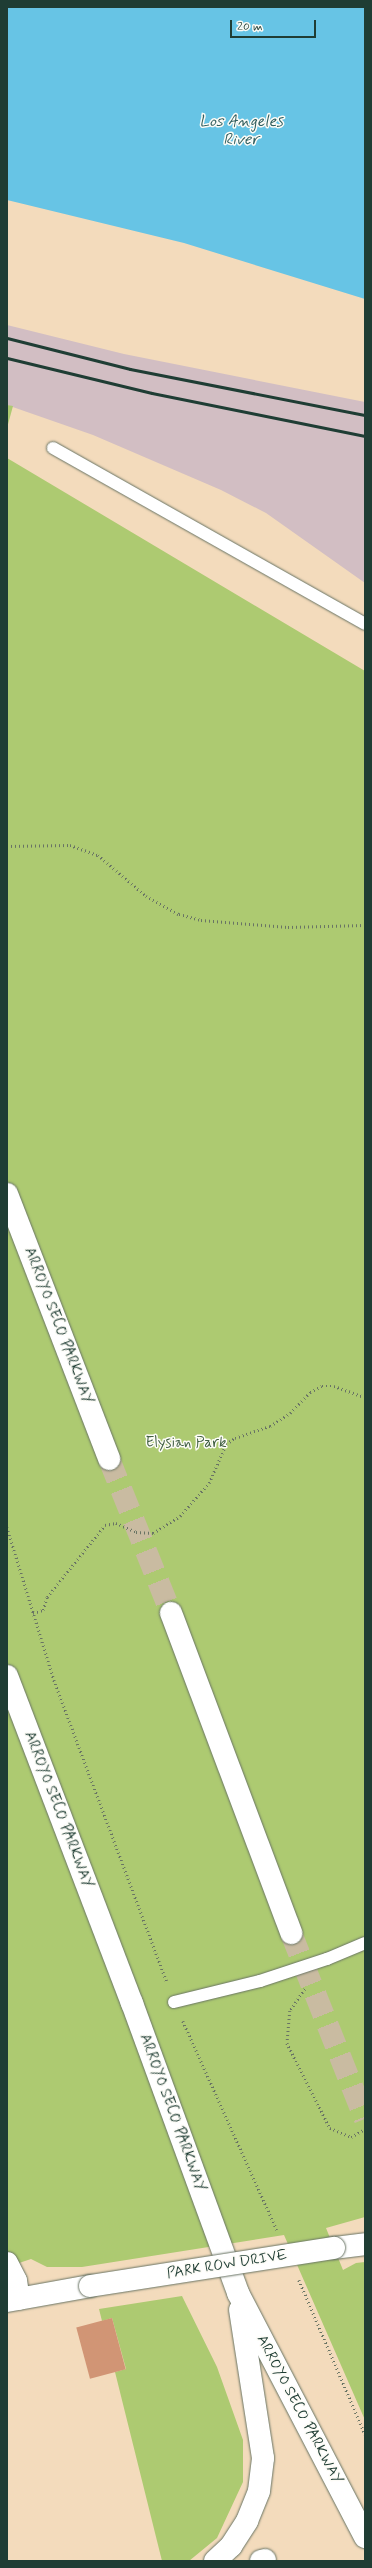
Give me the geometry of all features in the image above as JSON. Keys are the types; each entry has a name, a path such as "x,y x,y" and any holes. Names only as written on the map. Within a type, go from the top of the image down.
{"main road":[{"name":"ARROYO SECO PARKWAY","path":"7,1194 109,1458"},
{"path":"171,1613 291,1933"},
{"name":"ARROYO SECO PARKWAY","path":"7,1676 132,2003 238,2293 365,2538"},
{"name":"PARK ROW DRIVE","path":"13,2300 90,2286 365,2244"},
{"path":"7,2263 16,2281 13,2300"},
{"path":"215,2561 230,2546 247,2521 259,2491 263,2458 238,2293"}],"lane":[{"path":"53,448 365,624"},
{"path":"174,2002 227,1991 327,1959 365,1943"}],"path":[{"path":"7,846 70,845 98,855 146,896 179,914 201,920 288,927 365,925"},
{"path":"33,1613 43,1610 47,1597 105,1525 116,1523 136,1532 153,1533 180,1516 209,1483 226,1444 235,1438 270,1426 290,1413 310,1392 322,1386 334,1386 365,1397"},
{"path":"327,1959 290,2011 287,2043 330,2128 351,2136 365,2129"}],"shaded area":[{"path":"7,325 124,354 365,402 365,583 266,513 221,490 93,435 7,405"}],"green space":[{"path":"7,405 13,406 7,428"},
{"name":"Elysian Park","path":"7,458 365,671 365,2217 326,2228 343,2270 356,2263 365,2262 365,2420 284,2235 82,2267 47,2267 31,2259 7,2267"},
{"path":"182,2296 217,2367 243,2440 243,2482 217,2538 189,2561 162,2561 115,2372 126,2369 112,2318 102,2321 99,2309"}],"water":[{"name":"Los Angeles River","path":"7,7 365,7 365,299 184,243 7,200"}],"building":[{"path":"112,2318 126,2369 90,2379 76,2328"}],"tunnel":[{"path":"109,1459 171,1613"},
{"path":"291,1933 365,2119"}],"railway":[{"path":"7,338 130,369 365,415"},
{"path":"7,358 152,393 365,436"}]}
